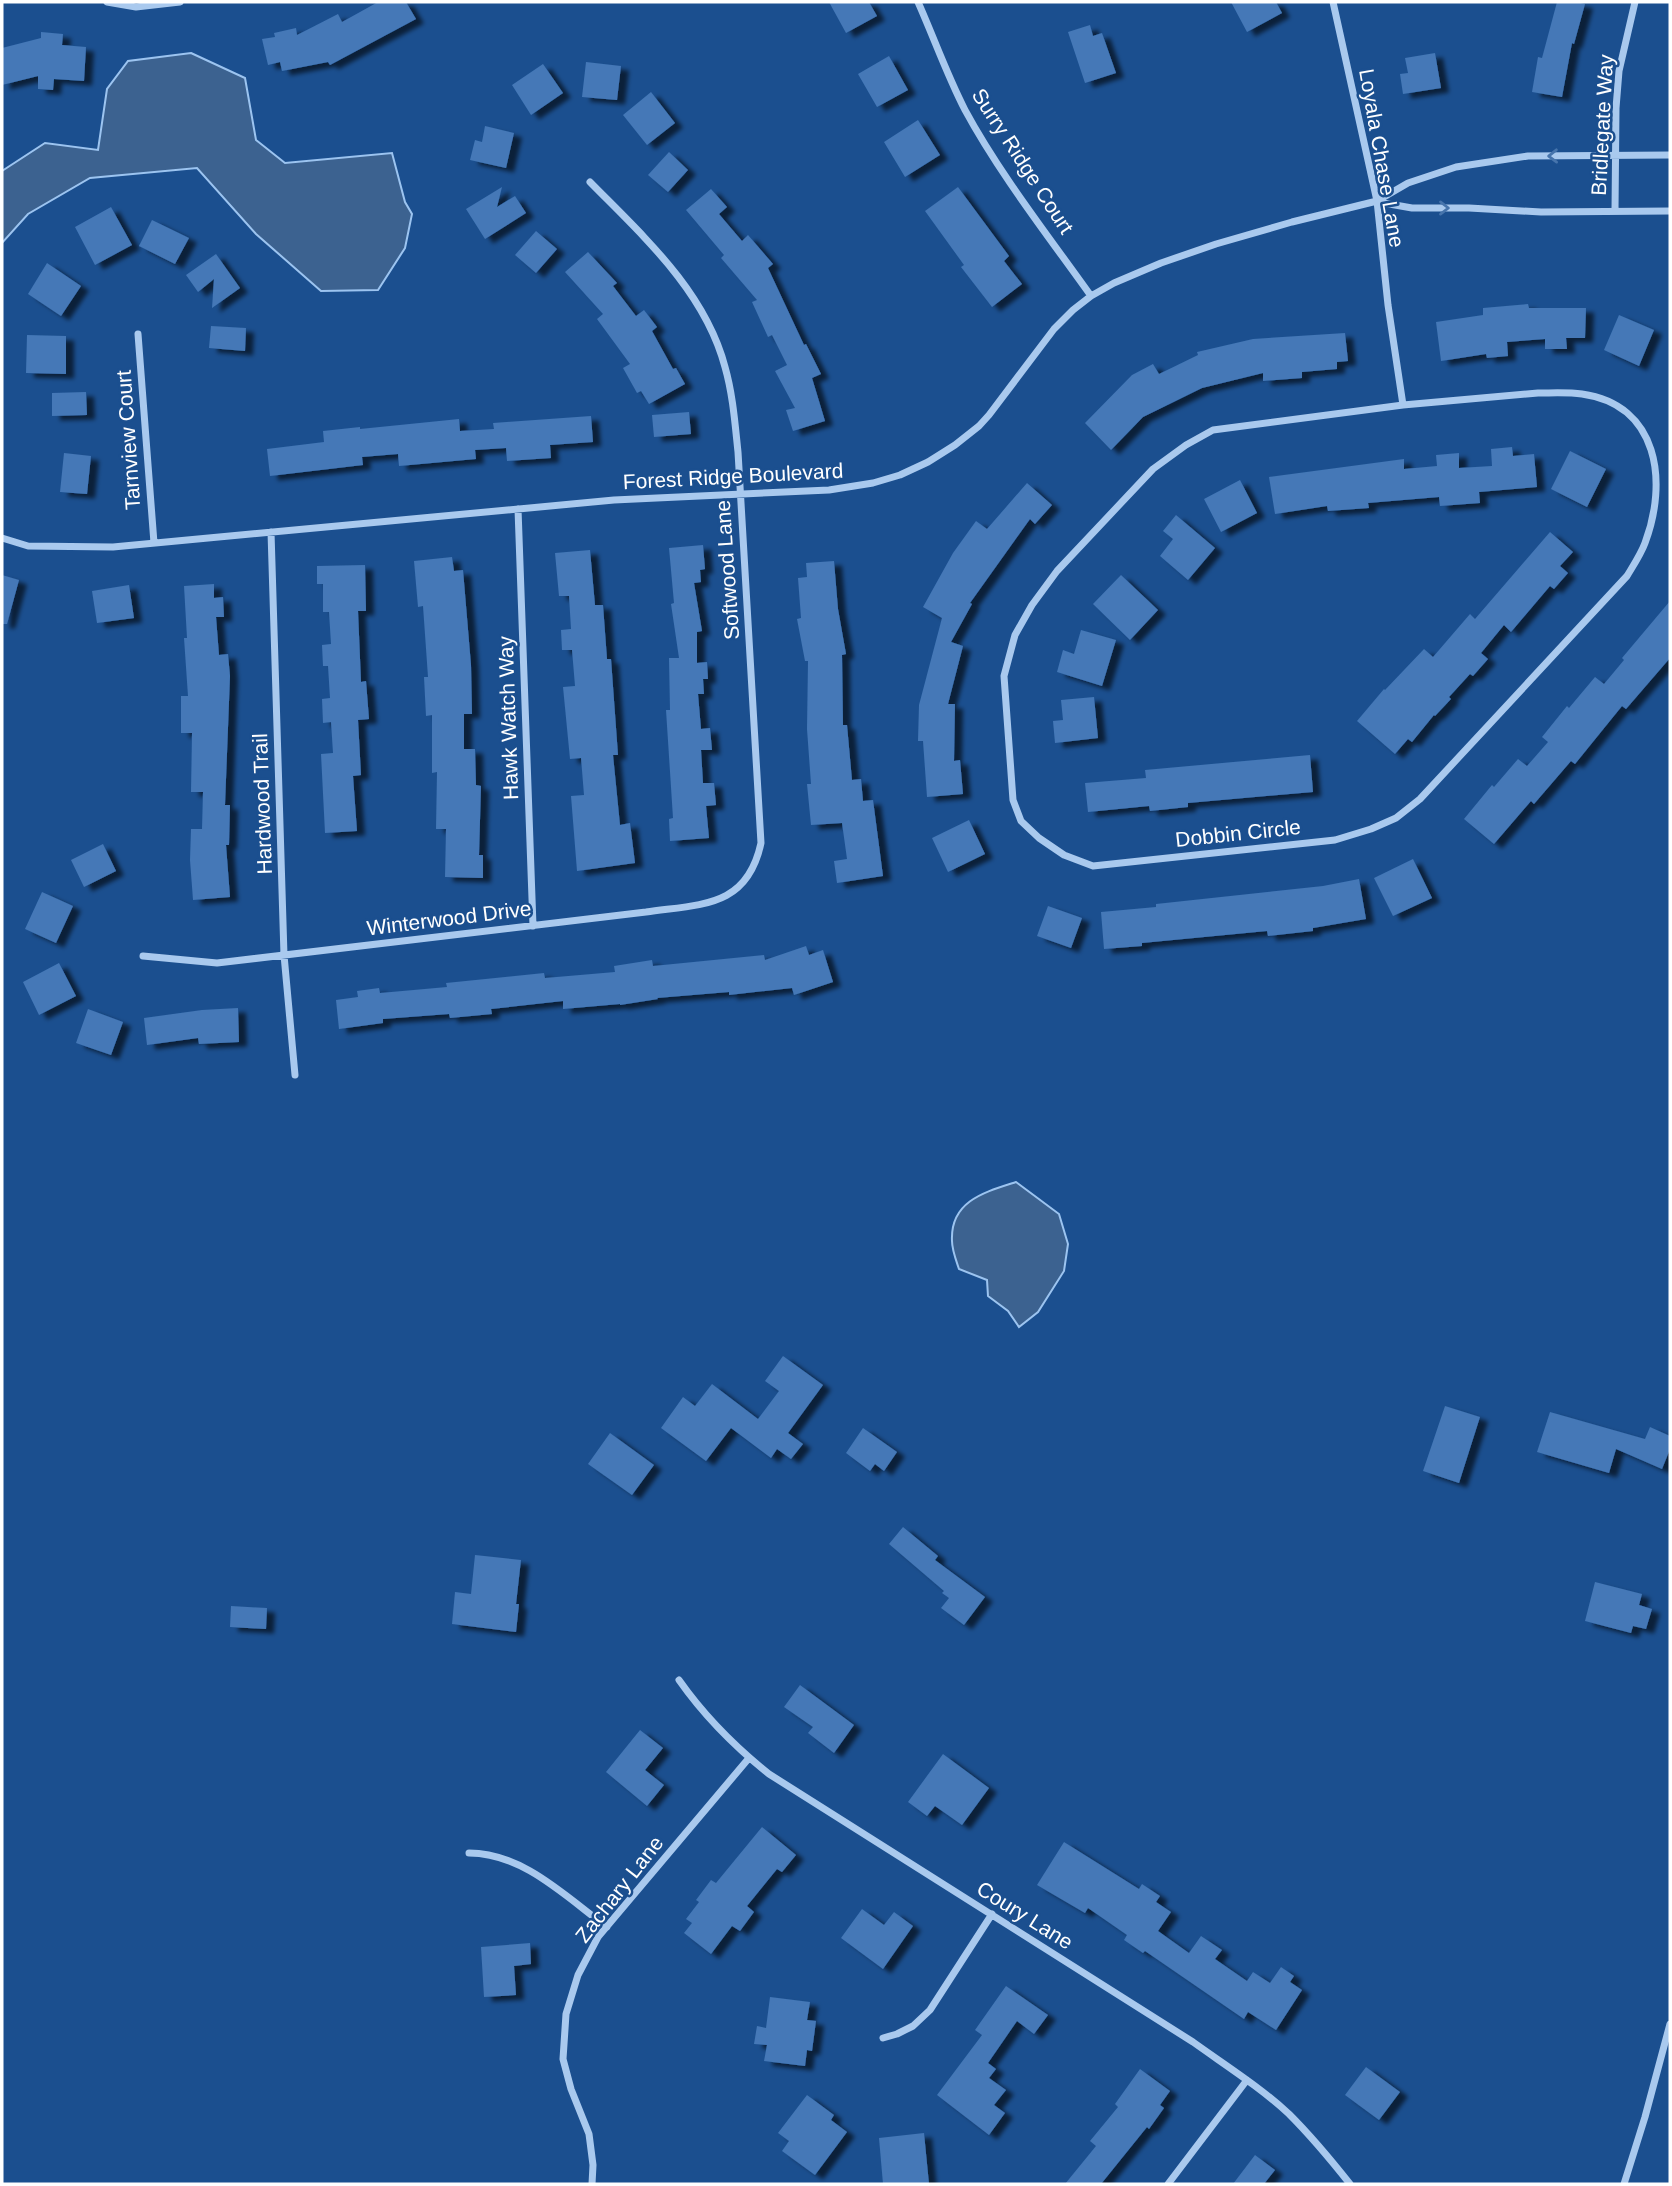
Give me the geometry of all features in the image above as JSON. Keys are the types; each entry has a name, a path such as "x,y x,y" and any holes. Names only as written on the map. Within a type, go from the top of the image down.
{"street":[{"path":"107,2 136,7 180,2"},
{"name":"Surry Ridge Court","path":"918,2 966,110 990,152 1091,296"},
{"name":"Loyala Chase Lane","path":"1333,2 1377,201 1388,305 1403,405"},
{"name":"Bridlegate Way","path":"1615,211 1619,71 1635,2"},
{"name":"Forest Ridge Boulevard","path":"2,538 29,546 113,547 614,500 829,490 873,483 929,462 955,445 979,426 1054,329 1091,296 1161,263 1292,222 1377,201 1408,183 1456,167 1528,156 1670,155"},
{"name":"Softwood Lane","path":"590,182 675,273 697,302 715,338 725,367 738,452 761,843 758,859 749,876"},
{"name":"Forest Ridge Boulevard","path":"1377,201 1412,208 1670,212"},
{"name":"Tarnview Court","path":"138,334 154,543"},
{"name":"Dobbin Circle","path":"1538,393 1582,394 1615,404 1639,423 1651,448 1657,480 1653,514 1645,544 1628,576 1420,799 1396,818 1335,840 1093,866 1064,855 1039,838 1021,821 1013,800 1004,676 1015,635 1057,570 1153,469 1186,445 1213,430 1403,405 1538,393"},
{"name":"Hawk Watch Way","path":"517,509 533,926"},
{"name":"Hardwood Trail","path":"271,532 284,955 295,1075"},
{"name":"Winterwood Drive","path":"143,956 217,962 646,912 715,901 730,894 749,876"},
{"name":"Coury Lane","path":"679,1680 713,1723 769,1774 1192,2042 1247,2080 1287,2113 1350,2184"},
{"name":"Zachary Lane","path":"592,2184 593,2165 589,2134 571,2089 563,2059 566,2014 578,1975 598,1937 749,1758"},
{"path":"469,1853 488,1853 534,1873 607,1927"},
{"path":"883,2038 913,2025 930,2010 992,1914"},
{"path":"1623,2184 1645,2117 1670,2024"},
{"path":"1168,2184 1247,2080"}],"water":[{"path":"191,53 245,78 256,140 285,163 392,153 405,202 412,214 405,248 378,290 321,291 256,234 197,168 90,178 28,214 2,243 2,171 45,143 98,150 107,89 128,61"},
{"path":"1016,1182 1059,1214 1068,1244 1064,1271 1038,1312 1019,1327 1008,1311 988,1296 987,1280 959,1269 952,1241 953,1227 963,1207 982,1195"}],"building":[{"path":"378,2 406,2 416,19 330,65 328,62 282,71 280,62 268,65 262,39 296,28 297,35 338,14 342,22"},
{"path":"829,2 869,2 877,16 846,33"},
{"path":"1231,2 1276,2 1282,13 1247,32"},
{"path":"1557,2 1585,4 1574,44 1572,43 1562,97 1532,92 1538,57 1542,58"},
{"path":"1090,25 1093,36 1102,33 1116,73 1085,83 1068,32"},
{"path":"41,32 63,34 62,45 86,47 84,81 54,79 53,90 38,89 38,76 2,85 2,48 41,38"},
{"path":"1435,53 1441,88 1403,94 1400,74 1408,73 1405,58"},
{"path":"889,56 908,90 877,107 858,74"},
{"path":"586,62 621,66 617,100 582,97"},
{"path":"543,64 563,93 531,115 512,85"},
{"path":"651,92 675,123 647,145 623,115"},
{"path":"918,120 940,155 905,177 884,142"},
{"path":"485,126 514,133 506,168 470,160 475,140 482,142"},
{"path":"669,152 688,170 668,192 648,175"},
{"path":"502,187 497,207 515,196 526,213 485,239 466,209"},
{"path":"958,187 1009,256 1004,261 1022,284 992,307 961,267 964,265 925,211"},
{"path":"711,189 727,207 719,214 742,241 748,235 773,264 768,268 804,345 806,344 821,374 812,378 825,421 793,431 786,410 795,408 775,371 787,365 772,335 768,337 752,302 757,300 721,258 724,255 686,210"},
{"path":"111,207 132,245 95,265 75,227"},
{"path":"152,220 189,238 175,264 139,246"},
{"path":"536,231 557,249 536,273 515,255"},
{"path":"588,252 617,283 613,286 636,316 644,310 657,327 652,331 673,369 676,368 685,384 649,404 641,391 637,393 623,368 630,364 597,319 603,314 565,272"},
{"path":"216,254 240,288 212,308 214,279 198,292 186,275"},
{"path":"47,263 81,286 61,316 28,294"},
{"path":"1528,304 1529,308 1586,308 1585,338 1566,338 1567,349 1545,349 1545,339 1507,342 1508,356 1487,358 1486,354 1441,361 1436,322 1483,315 1483,308"},
{"path":"1619,315 1654,330 1639,366 1604,350"},
{"path":"211,326 246,328 245,351 209,348"},
{"path":"1345,333 1348,361 1337,362 1337,369 1302,372 1302,378 1263,381 1263,373 1202,388 1143,417 1111,450 1085,423 1132,375 1153,364 1159,374 1198,355 1197,352 1253,339"},
{"path":"27,335 66,336 66,374 26,373"},
{"path":"86,392 87,415 52,416 52,393"},
{"path":"689,412 691,434 654,437 652,415"},
{"path":"591,416 593,442 550,445 551,458 507,461 506,448 475,450 476,459 399,466 398,454 362,457 363,465 270,476 267,449 324,442 323,431 459,419 460,431 494,429 493,423"},
{"path":"1512,447 1513,456 1534,454 1537,487 1479,492 1480,503 1440,506 1439,497 1368,503 1369,508 1328,511 1327,506 1275,514 1269,477 1404,459 1404,469 1437,466 1436,455 1459,453 1459,468 1492,466 1491,449"},
{"path":"1570,451 1606,469 1587,507 1551,489"},
{"path":"64,453 91,456 87,494 60,492"},
{"path":"1240,480 1257,513 1221,532 1204,499"},
{"path":"1027,483 1052,505 1035,524 1030,519 970,603 972,604 951,642 963,646 948,704 955,704 954,761 960,760 963,794 927,797 923,741 918,741 919,705 942,618 923,607 953,553 976,521 987,529"},
{"path":"1176,515 1215,548 1188,580 1160,556 1173,539 1163,531"},
{"path":"1550,532 1573,552 1560,566 1568,573 1554,589 1550,586 1511,632 1504,625 1481,653 1488,659 1473,676 1470,674 1412,742 1408,739 1395,754 1357,721 1424,649 1433,657 1470,614 1475,619"},
{"path":"703,545 705,569 700,570 701,582 694,583 702,631 697,632 697,663 707,662 708,679 703,679 704,694 698,694 701,729 710,728 712,750 701,750 703,783 714,783 716,805 706,806 709,838 670,841 669,819 673,818 666,710 670,710 669,658 679,658 671,604 674,603 669,548"},
{"path":"590,550 595,605 603,605 607,659 611,659 618,755 613,755 620,825 630,823 635,863 577,871 571,796 584,795 581,758 570,759 563,687 575,686 572,650 562,650 561,630 571,629 569,596 559,596 555,553"},
{"path":"452,557 454,571 463,570 472,714 464,714 464,749 475,749 476,785 481,786 479,855 483,855 483,878 445,877 446,829 436,829 437,772 432,773 432,715 426,716 424,677 428,677 423,606 418,607 414,561"},
{"path":"834,561 838,609 846,654 842,655 843,725 847,725 852,780 861,779 863,801 873,800 883,876 837,883 834,861 847,859 842,823 811,825 807,784 811,784 807,729 808,661 805,661 797,619 801,618 798,578 807,577 806,563"},
{"path":"365,565 366,611 358,611 361,682 366,681 369,719 358,720 361,775 353,776 357,831 325,833 321,754 333,753 331,722 323,723 322,699 330,698 328,666 323,666 322,645 331,644 329,612 323,612 323,584 317,584 317,566"},
{"path":"2,575 19,580 7,624 2,624"},
{"path":"1121,575 1158,610 1130,640 1093,604"},
{"path":"214,584 214,598 223,597 224,617 216,617 219,655 228,654 230,676 225,805 230,805 229,845 226,845 230,897 193,900 191,829 202,829 203,792 191,792 192,733 181,733 181,696 188,696 184,586"},
{"path":"129,585 134,618 97,623 92,591"},
{"path":"1670,601 1670,658 1626,709 1622,706 1575,764 1571,761 1534,804 1531,801 1494,844 1464,819 1518,759 1527,766 1548,742 1542,737 1567,706 1569,708 1595,677 1604,684"},
{"path":"1081,630 1116,640 1102,686 1057,672 1063,650 1074,654"},
{"path":"1094,697 1098,738 1055,743 1053,721 1063,720 1061,700"},
{"path":"1310,755 1313,792 1188,803 1188,807 1150,811 1149,806 1088,812 1085,783 1146,778 1145,770"},
{"path":"969,820 985,854 948,872 932,838"},
{"path":"103,844 116,871 84,887 71,860"},
{"path":"1413,859 1432,898 1393,916 1374,878"},
{"path":"1359,879 1366,919 1313,928 1313,931 1268,936 1267,931 1104,949 1101,912 1323,886"},
{"path":"42,892 73,906 56,943 25,929"},
{"path":"1048,906 1082,918 1071,948 1037,936"},
{"path":"806,946 809,955 823,950 833,982 794,995 792,988 729,995 729,992 657,998 620,1005 563,1009 563,1001 491,1009 492,1014 383,1019 383,1023 339,1029 336,1000 358,997 357,991 379,988 380,993 447,987 446,983 544,973 545,978 615,972 614,966 652,960 653,966 764,955 765,960"},
{"path":"59,963 76,996 39,1015 23,982"},
{"path":"238,1008 239,1042 199,1044 198,1038 147,1045 144,1018"},
{"path":"88,1009 123,1022 111,1055 76,1043"},
{"path":"783,1356 823,1385 788,1433 803,1444 791,1459 777,1449 771,1458 731,1428 706,1461 661,1428 683,1397 695,1406 712,1384 758,1419 779,1391 765,1381"},
{"path":"1445,1406 1480,1417 1459,1483 1423,1471"},
{"path":"1550,1412 1645,1439 1650,1427 1670,1436 1670,1449 1662,1469 1616,1449 1609,1473 1537,1452"},
{"path":"863,1428 897,1452 884,1471 875,1464 870,1471 846,1453"},
{"path":"610,1433 654,1465 632,1495 588,1464"},
{"path":"903,1527 938,1556 935,1560 985,1597 964,1625 941,1608 949,1598 942,1593 944,1591 889,1544"},
{"path":"475,1555 521,1560 516,1632 452,1624 455,1592 471,1594"},
{"path":"1595,1582 1642,1594 1639,1605 1652,1609 1646,1629 1633,1626 1631,1633 1585,1621"},
{"path":"231,1606 267,1608 266,1629 230,1627"},
{"path":"800,1685 854,1725 834,1753 808,1733 813,1727 784,1707"},
{"path":"640,1730 663,1748 645,1770 664,1785 647,1806 606,1772"},
{"path":"943,1754 989,1788 962,1825 935,1806 927,1816 908,1802"},
{"path":"762,1827 796,1855 782,1872 777,1869 747,1906 754,1912 740,1931 732,1926 711,1954 684,1933 692,1923 686,1919 711,1880 716,1883"},
{"path":"1064,1842 1139,1889 1142,1884 1160,1896 1156,1902 1171,1912 1158,1931 1189,1953 1201,1936 1222,1950 1215,1959 1247,1981 1253,1972 1270,1983 1281,1967 1294,1976 1290,1982 1302,1990 1276,2030 1248,2012 1244,2019 1145,1951 1143,1953 1124,1940 1127,1935 1088,1908 1085,1913 1037,1885"},
{"path":"862,1909 884,1925 894,1912 913,1926 883,1969 841,1938"},
{"path":"530,1943 531,1964 514,1966 516,1995 484,1997 481,1947"},
{"path":"1006,1986 1048,2015 1034,2034 1017,2021 988,2063 996,2069 989,2078 1006,2090 994,2105 1005,2113 989,2135 937,2095 982,2035 975,2030"},
{"path":"770,1997 810,2002 807,2020 816,2021 812,2051 807,2050 805,2066 764,2061 767,2045 754,2044 757,2026 766,2028"},
{"path":"1366,2067 1400,2092 1379,2120 1345,2095"},
{"path":"1140,2069 1170,2091 1160,2105 1164,2108 1101,2184 1065,2184 1096,2146 1090,2141 1118,2107 1115,2104"},
{"path":"807,2095 834,2115 831,2120 847,2132 815,2175 782,2151 789,2141 778,2133"},
{"path":"924,2133 929,2184 883,2184 879,2138"},
{"path":"1255,2155 1275,2170 1264,2184 1233,2184"}]}
